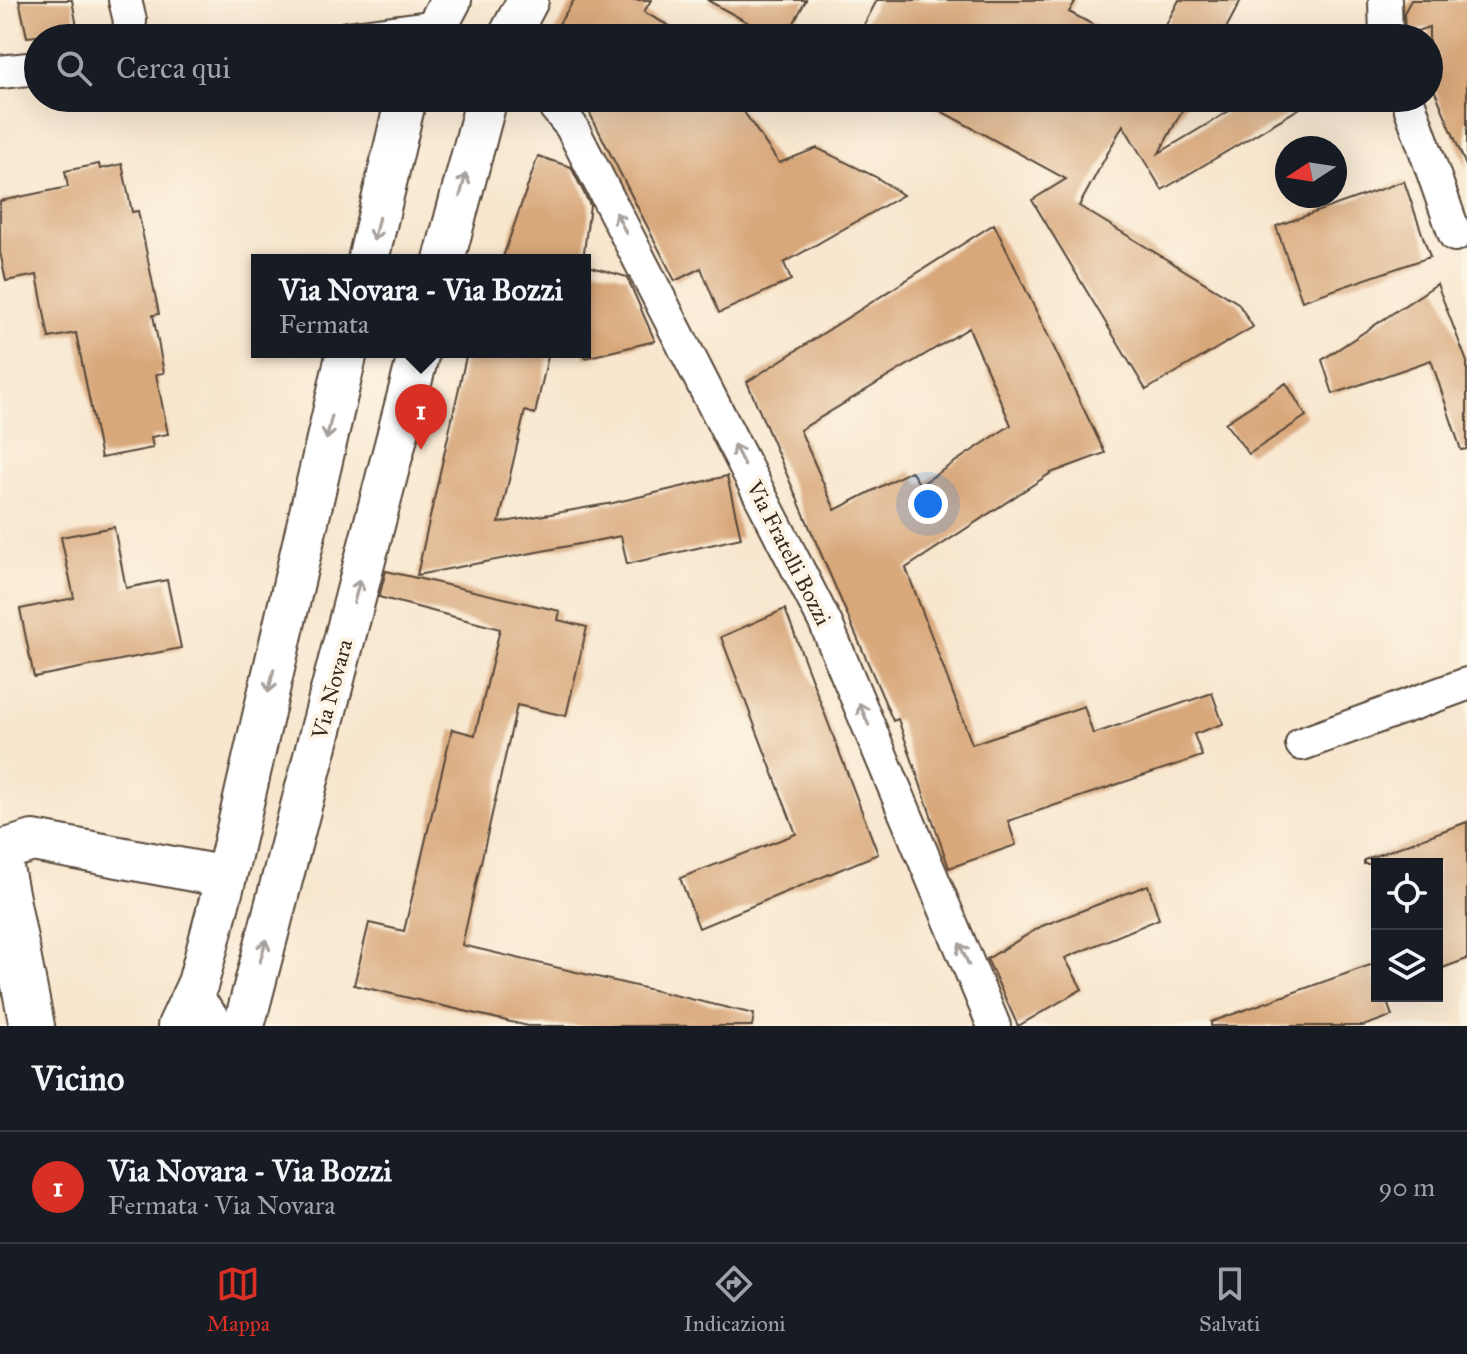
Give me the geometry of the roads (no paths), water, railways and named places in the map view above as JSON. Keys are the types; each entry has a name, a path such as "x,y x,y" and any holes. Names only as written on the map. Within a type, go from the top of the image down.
{"main road":[{"path":"0,863 32,1026"}],"street":[{"path":"125,0 130,24"},
{"path":"515,24 528,0"},
{"path":"1385,0 1386,24"},
{"path":"0,72 24,69"},
{"path":"369,254 403,112"},
{"path":"446,254 483,112"},
{"name":"Via Fratelli Bozzi","path":"560,112 571,126 826,624 994,1026"},
{"path":"1412,112 1455,235"},
{"path":"195,1017 346,358"},
{"name":"Via Novara","path":"244,1026 417,358"},
{"path":"1302,744 1467,684"},
{"path":"0,851 33,841 226,877"}],"place":[{"name":"Via Novara - Via Bozzi","path":"421,450"}]}
